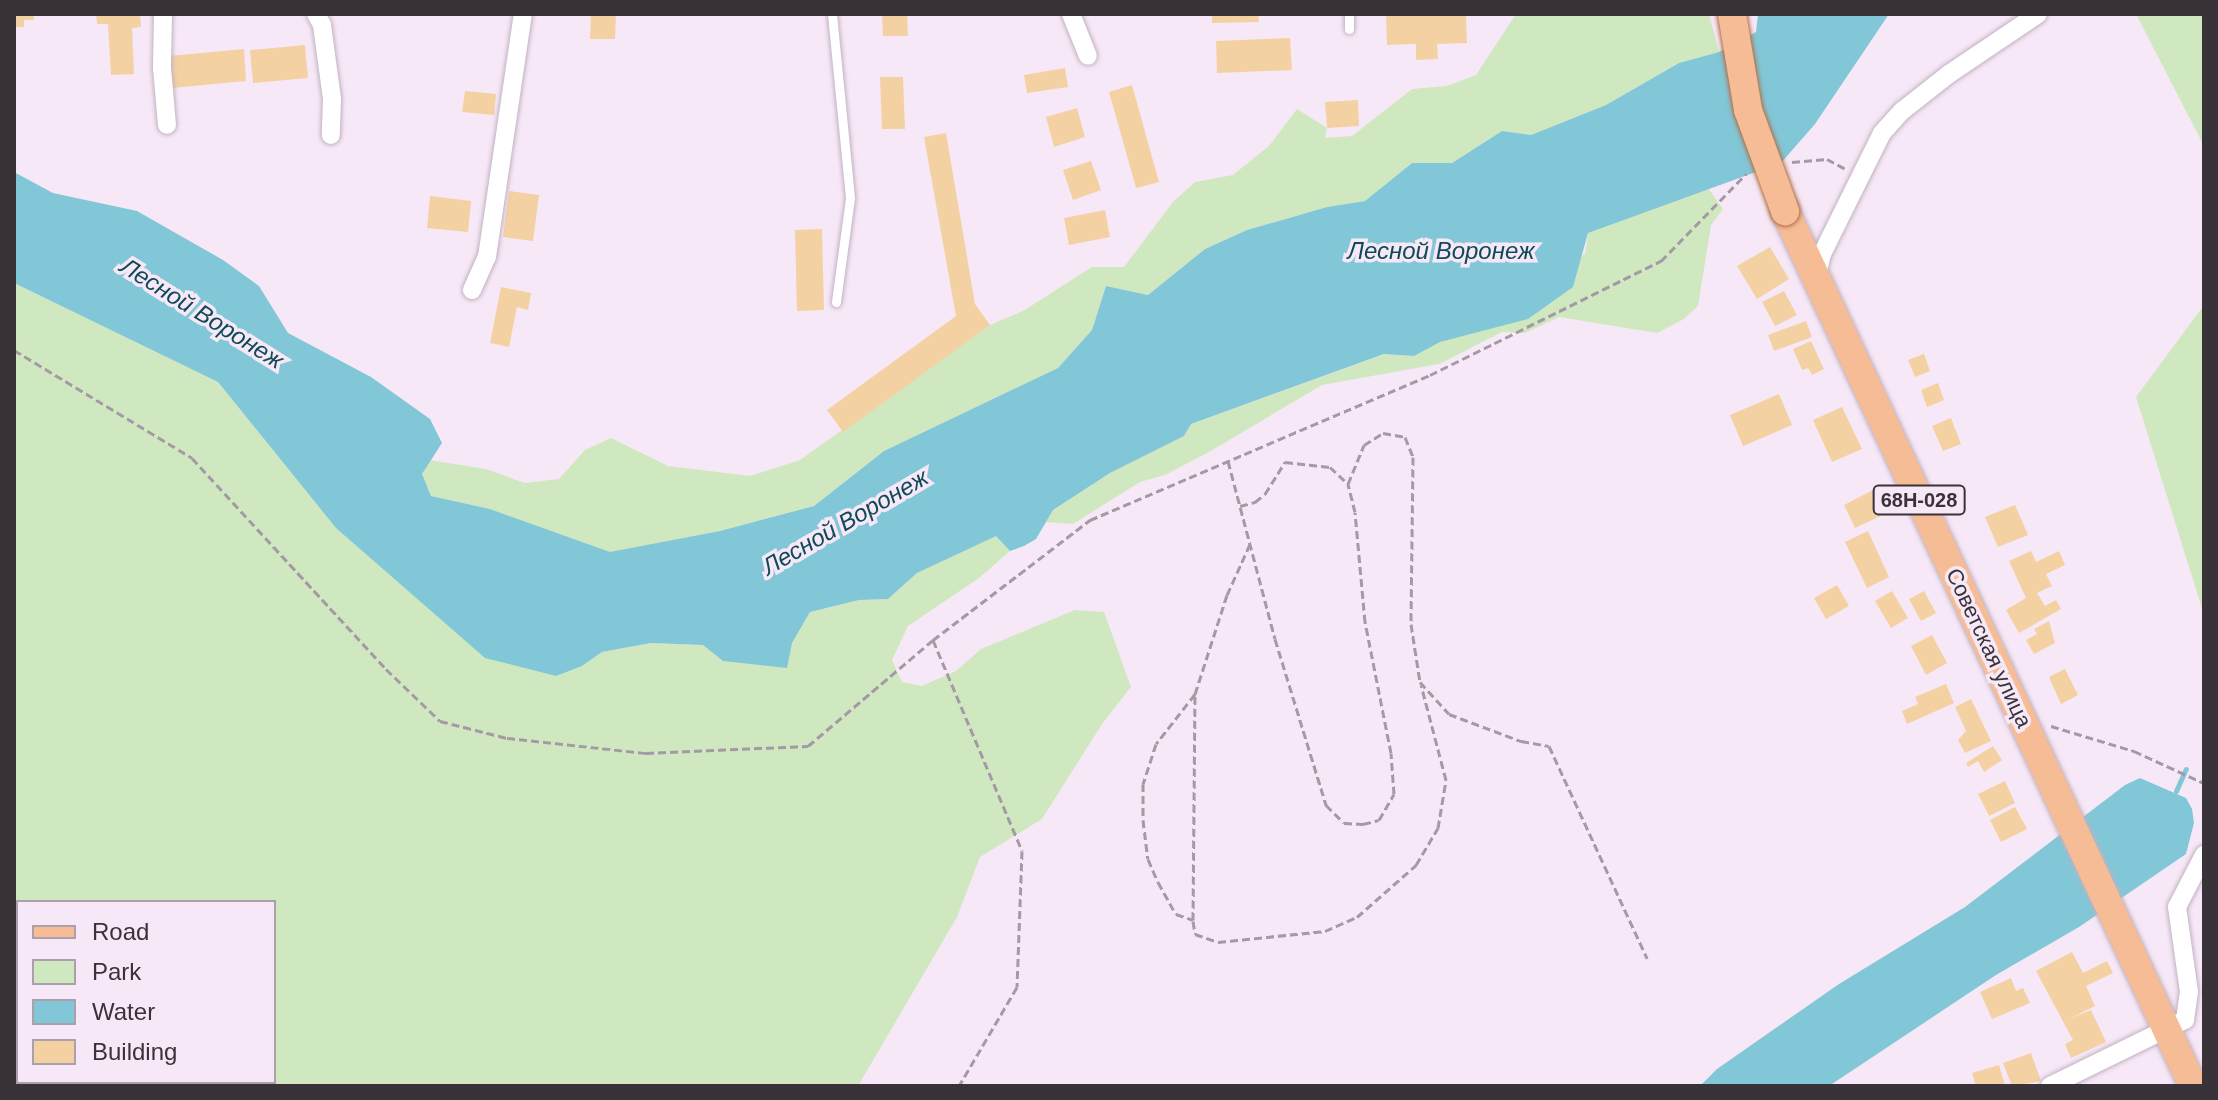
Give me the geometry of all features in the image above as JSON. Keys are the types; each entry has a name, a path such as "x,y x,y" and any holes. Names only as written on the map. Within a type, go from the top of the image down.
{"main road":[{"name":"Советская улица","path":"1732,14 1748,110 1785,211 2193,1086"}],"street":[{"path":"163,14 162,68 167,125"},
{"path":"316,14 322,25 332,99 331,135"},
{"path":"472,290 487,257 523,14"},
{"path":"1071,14 1088,56"},
{"path":"1815,280 1822,254 1861,181 1872,149 1902,111 1949,74 2038,14"},
{"path":"2050,1086 2185,1020 2189,992 2177,907 2204,855"}],"lane":[{"path":"832,14 850,198 836,302"},
{"path":"1349,14 1349,29"}],"path":[{"path":"1781,163 1827,159 1861,181"},
{"path":"14,350 192,458 386,669 440,721 507,738 646,753 808,746 933,640 1090,520 1430,375 1661,261 1747,173"},
{"path":"1250,544 1227,595 1195,694 1193,920 1195,934 1218,942 1325,931 1357,917 1416,865 1438,828 1446,780 1420,682 1411,624 1413,457 1405,437 1383,433 1364,445 1348,484"},
{"path":"1228,461 1250,544 1326,805 1344,823 1379,820 1394,794 1391,753 1365,622 1355,512 1348,484 1330,467 1285,462 1265,494 1255,502 1240,506"},
{"path":"933,640 1022,851 1017,987 959,1086"},
{"path":"1420,682 1449,714 1521,741 1549,746 1647,958"},
{"path":"1193,920 1176,914 1148,859 1143,784 1156,744 1195,694"},
{"path":"2042,721 2065,733 2134,751 2204,783"}],"green space":[{"path":"1516,14 1709,14 1719,52 1679,63 1606,105 1531,135 1502,131 1452,163 1412,163 1365,201 1327,207 1247,230 1205,249 1148,295 1106,286 1092,330 1058,368 884,451 814,506 720,531 610,553 490,509 431,496 422,475 429,460 486,469 525,483 559,479 585,450 611,438 668,466 750,476 800,460 990,325 1023,311 1092,267 1124,267 1173,202 1195,182 1233,175 1269,146 1297,109 1327,128 1325,138 1352,136 1412,89 1447,86 1476,75"},
{"path":"2136,14 2204,14 2204,146"},
{"path":"1708,188 1723,209 1711,225 1698,306 1684,319 1657,333 1559,317 1525,333 1502,332 1439,364 1322,385 1209,452 1165,475 1140,482 1073,524 1046,522 1053,510 1110,473 1184,436 1191,424 1385,354 1414,356 1585,254 1588,233"},
{"path":"14,283 218,382 336,528 582,666 602,652 651,643 703,645 724,661 792,643 810,612 859,600 888,599 917,573 996,535 1010,551 979,578 908,626 892,660 902,682 922,686 956,671 981,649 1075,610 1104,612 1131,687 1102,724 1042,819 980,857 957,917 858,1086 14,1086"},
{"path":"2204,305 2204,615 2136,397"}],"water":[{"name":"Лесной Воронеж","path":"1758,14 1889,14 1815,124 1781,163 1588,233 1573,287 1528,319 1440,342 1414,356 1384,354 1191,424 1184,436 1110,473 1053,510 1036,539 1024,546 1010,551 996,536 917,573 888,599 859,600 810,612 792,643 787,668 723,661 703,645 651,643 602,652 582,666 556,676 485,658 336,528 218,382 14,283 14,172 53,193 137,211 223,260 259,286 288,333 371,377 430,419 442,443 422,474 431,496 490,509 610,552 720,531 814,506 884,451 1058,368 1092,330 1106,286 1148,295 1205,249 1247,230 1327,207 1365,201 1412,163 1452,163 1502,131 1531,135 1606,105 1679,63 1719,52 1756,32"},
{"path":"2140,778 2186,798 2194,823 2186,854 2079,927 1996,975 1829,1086 1700,1086 1717,1069 1839,984 1965,907 2125,785"}],"building":[{"path":"14,14 34,14 34,20 24,20 24,27 14,27"},
{"path":"96,14 140,14 141,27 132,28 134,74 111,75 108,24 97,24"},
{"path":"591,14 616,14 615,39 590,39"},
{"path":"882,14 907,14 908,36 883,36"},
{"path":"1212,14 1258,14 1259,22 1212,23"},
{"path":"1386,14 1466,14 1467,43 1437,44 1438,59 1416,60 1416,44 1387,45"},
{"path":"1290,38 1292,70 1217,73 1216,41"},
{"path":"305,45 308,78 253,83 250,50"},
{"path":"244,49 246,81 172,88 169,56"},
{"path":"1065,68 1068,87 1027,93 1024,75"},
{"path":"880,77 903,77 905,129 882,129"},
{"path":"1132,85 1159,182 1136,188 1109,92"},
{"path":"465,91 496,94 494,115 462,112"},
{"path":"1358,100 1359,126 1327,128 1325,102"},
{"path":"1077,108 1085,137 1054,147 1046,117"},
{"path":"946,133 975,304 990,325 843,432 827,410 956,316 924,137"},
{"path":"1091,161 1101,190 1073,200 1063,170"},
{"path":"509,191 539,195 533,241 503,237"},
{"path":"430,196 471,201 468,232 427,228"},
{"path":"1105,210 1110,237 1069,245 1064,218"},
{"path":"822,229 824,310 797,311 795,230"},
{"path":"1770,247 1789,279 1757,299 1737,266"},
{"path":"501,287 531,293 528,310 517,307 509,347 490,343"},
{"path":"1784,291 1797,315 1775,326 1762,302"},
{"path":"1806,321 1812,337 1774,351 1768,335"},
{"path":"1811,341 1824,369 1812,375 1808,368 1802,370 1793,349"},
{"path":"1924,354 1930,371 1915,377 1908,360"},
{"path":"1938,383 1944,400 1927,407 1921,390"},
{"path":"1779,394 1792,425 1743,446 1730,415"},
{"path":"1842,407 1862,449 1832,462 1813,420"},
{"path":"1951,418 1961,444 1943,451 1932,426"},
{"path":"1879,487 1891,511 1855,528 1844,505"},
{"path":"2015,505 2028,535 1998,547 1985,517"},
{"path":"1868,531 1889,577 1867,588 1845,542"},
{"path":"2031,551 2036,562 2059,551 2065,565 2046,574 2052,586 2037,593 2045,606 2056,600 2061,609 2019,633 2006,610 2026,598 2009,561"},
{"path":"1837,585 1849,606 1826,619 1814,598"},
{"path":"1892,591 1908,618 1891,628 1875,601"},
{"path":"1924,591 1936,613 1921,621 1909,599"},
{"path":"2049,621 2055,643 2034,654 2026,640 2037,634 2034,629"},
{"path":"1932,635 1947,663 1926,675 1911,646"},
{"path":"2065,669 2078,695 2061,704 2049,677"},
{"path":"1946,684 1954,703 1907,724 1902,711 1918,704 1915,697"},
{"path":"1971,699 1991,741 1965,753 1958,740 1966,731 1955,707"},
{"path":"1993,746 2002,760 1984,772 1978,761 1968,767 1966,763"},
{"path":"2005,781 2015,803 1989,816 1978,794"},
{"path":"2015,807 2027,829 2001,842 1990,820"},
{"path":"2072,952 2083,973 2107,961 2113,973 2086,986 2095,1006 2069,1019 2091,1010 2106,1042 2071,1058 2065,1044 2073,1040 2036,971"},
{"path":"2011,978 2016,991 2023,988 2030,1003 1992,1019 1980,992"},
{"path":"2031,1053 2041,1081 2012,1086 2003,1063"},
{"path":"1999,1065 2005,1086 1976,1086 1972,1073"}],"waterway":[{"path":"2176,791 2186,769"}]}
